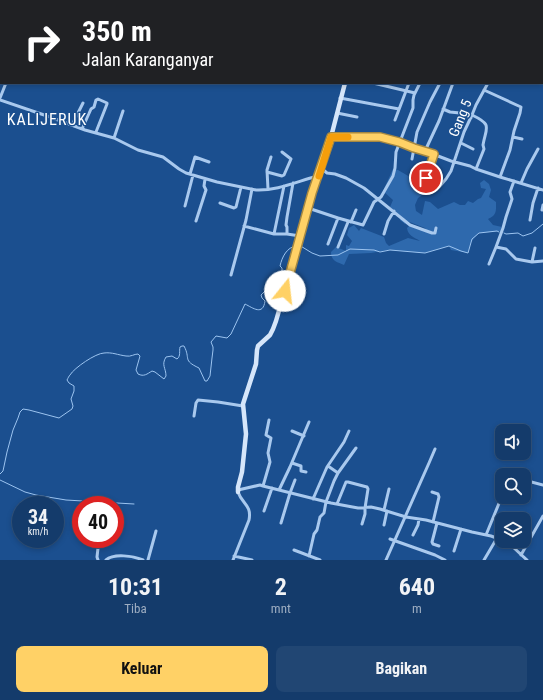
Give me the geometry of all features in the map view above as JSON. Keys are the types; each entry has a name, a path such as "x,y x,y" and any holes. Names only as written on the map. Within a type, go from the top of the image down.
{"street":[{"path":"6,84 0,99 82,129 114,138 138,150 163,157 179,169 192,175 241,187 262,190 284,186 320,172 335,174 364,188 410,225 432,233 435,233 436,228"},
{"path":"252,560 234,558 250,514 249,509 238,491 242,472 246,434 243,406 244,400 256,364 258,346 269,336 273,329 308,208 331,137 345,84"},
{"path":"377,84 415,93"},
{"path":"395,120 397,109 407,91 409,84"},
{"path":"308,208 363,225 374,202 381,197 392,176 395,168 396,152 413,108 413,100 420,84"},
{"path":"412,158 417,132 439,84"},
{"path":"425,151 453,84"},
{"name":"Gang 5","path":"434,154 426,178 438,187 451,171 464,132 487,84"},
{"path":"484,90 521,106 510,150 500,177"},
{"path":"340,98 397,109"},
{"path":"82,129 91,109 94,107 96,100 98,99 107,104 96,132"},
{"path":"72,125 83,102"},
{"path":"443,109 450,112 460,112 484,122 487,129 482,145 484,149 476,169"},
{"path":"114,138 123,110"},
{"path":"337,113 356,117"},
{"path":"331,137 375,137 399,142 455,162 543,190"},
{"path":"513,137 522,139"},
{"path":"461,143 473,148"},
{"path":"521,183 538,149"},
{"path":"266,172 282,176 284,175 291,159 282,152"},
{"path":"185,206 195,157 209,162"},
{"path":"268,189 266,172 271,157"},
{"path":"196,221 206,190 204,186 205,179"},
{"path":"489,264 512,199 510,192 514,181"},
{"path":"287,234 286,225 293,183"},
{"path":"274,234 284,186"},
{"path":"220,203 234,208 236,207 241,187"},
{"path":"530,220 533,203 538,188"},
{"path":"231,275 252,189"},
{"path":"542,210 543,205"},
{"path":"322,213 323,207"},
{"path":"338,247 356,210"},
{"path":"384,234 388,221 394,211"},
{"path":"328,244 338,218"},
{"path":"244,226 274,234 300,236"},
{"path":"496,247 506,249 515,258 532,262 543,261"},
{"path":"532,262 535,248"},
{"path":"194,416 196,403 200,399 243,406"},
{"path":"263,486 270,462 268,451 271,438 266,435 269,420"},
{"path":"279,490 309,422"},
{"path":"292,431 304,436"},
{"path":"313,499 328,466 350,431"},
{"path":"308,556 314,533 317,530 320,517 324,513 326,502 338,473 356,448"},
{"path":"386,560 430,463 434,449"},
{"path":"292,463 301,466 301,471 306,472"},
{"path":"328,466 338,473"},
{"path":"281,523 295,480"},
{"path":"337,504 347,482 368,488 365,514 362,524"},
{"path":"531,482 543,485"},
{"path":"238,491 263,486 326,502 358,508 376,508 386,510 495,537"},
{"path":"264,511 272,488"},
{"path":"384,525 389,489"},
{"path":"432,492 438,494 439,497 432,542 433,544 439,546"},
{"path":"486,535 499,504"},
{"path":"521,554 543,516"},
{"path":"413,535 418,525 419,518"},
{"path":"454,550 461,530"},
{"path":"148,560 156,531"},
{"path":"390,539 445,560"},
{"path":"484,560 495,541"},
{"path":"98,560 99,548"},
{"path":"513,548 526,560"},
{"path":"294,550 320,560"},
{"path":"106,560 110,557 120,556 143,560"}],"shaded area":[{"path":"393,169 398,170 410,177 412,174 426,182 433,183 433,188 426,188 418,198 415,205 416,211 422,215 425,201 430,202 438,209 454,202 460,205 465,205 468,201 473,203 481,198 486,189 481,188 480,183 484,180 489,184 491,190 489,197 496,202 495,212 493,216 488,219 493,225 502,227 501,231 479,233 471,242 468,253 451,250 449,246 425,253 388,250 371,253 349,254 344,265 335,261 331,255 331,252 336,247 346,251 346,245 349,246 352,241 347,235 349,228 354,225 359,231 361,228 384,237 389,246 408,238 420,241 410,235 407,228 411,224 426,230 425,228 407,221 405,224 400,220 401,216 390,207 393,200 383,191"}],"waterway":[{"path":"504,233 518,233 523,236 532,233 543,224"},
{"path":"299,245 320,256 338,255 350,249 374,250 380,252 390,250 425,253 449,246 468,253 472,239 479,233 499,232"},
{"path":"0,474 3,471 13,430 20,412 23,409 59,418 72,409 73,406 71,399 74,386 67,380 72,372 96,355 112,353 128,356 138,354 140,356 136,370 138,374 144,375 152,371 164,379 166,376 164,364 166,357 172,356 177,359 180,347 184,346 190,363 199,368 205,381 207,381 210,376 213,350 211,342 216,336 227,338 231,334 245,304 257,310 260,310 264,306 265,301 261,295 266,290 273,290 282,273 282,268 280,266 282,259 290,248 296,246"},
{"path":"0,480 25,492 36,495 66,500 134,504"}],"slow traffic":[{"path":"319,176 331,137 348,137"}],"district":[{"name":"KALIJERUK","path":"47,119"}],"route":[{"path":"285,291 312,193 331,137 380,137 434,154 426,178"}]}
